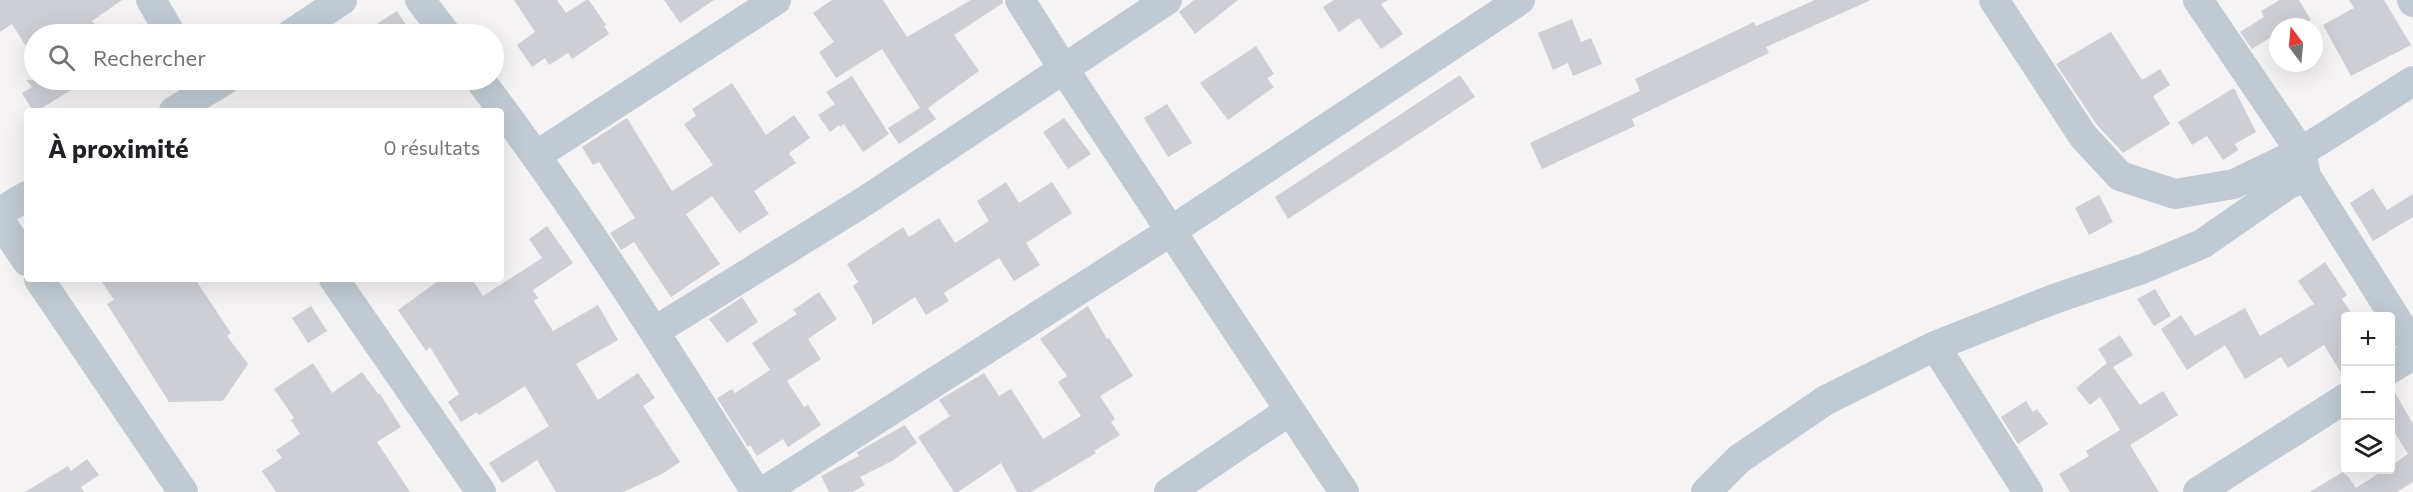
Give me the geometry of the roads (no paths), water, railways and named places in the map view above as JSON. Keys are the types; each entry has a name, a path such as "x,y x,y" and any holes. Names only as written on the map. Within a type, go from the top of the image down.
{"street":[{"path":"151,0 165,24"},
{"path":"306,24 342,0"},
{"path":"420,0 438,24"},
{"path":"537,155 776,0"},
{"path":"1020,0 1344,492"},
{"path":"655,331 865,201 1167,0"},
{"path":"763,492 1171,231 1520,0"},
{"path":"1994,0 2083,136 2120,176 2175,194 2234,184 2303,164"},
{"path":"2198,0 2303,164 2413,346"},
{"path":"1706,492 1739,459 1826,400 1935,346 2054,299 2142,269 2202,244 2287,185 2303,164 2413,81"},
{"path":"488,90 501,108"},
{"path":"180,108 211,91"},
{"path":"504,112 537,155 655,331 756,492"},
{"path":"0,212 24,198"},
{"path":"0,221 24,257"},
{"path":"41,282 183,492"},
{"path":"336,282 481,492"},
{"path":"1935,346 2028,492"},
{"path":"2395,366 2413,355"},
{"path":"2198,492 2341,401"},
{"path":"1169,492 1289,411"}]}
